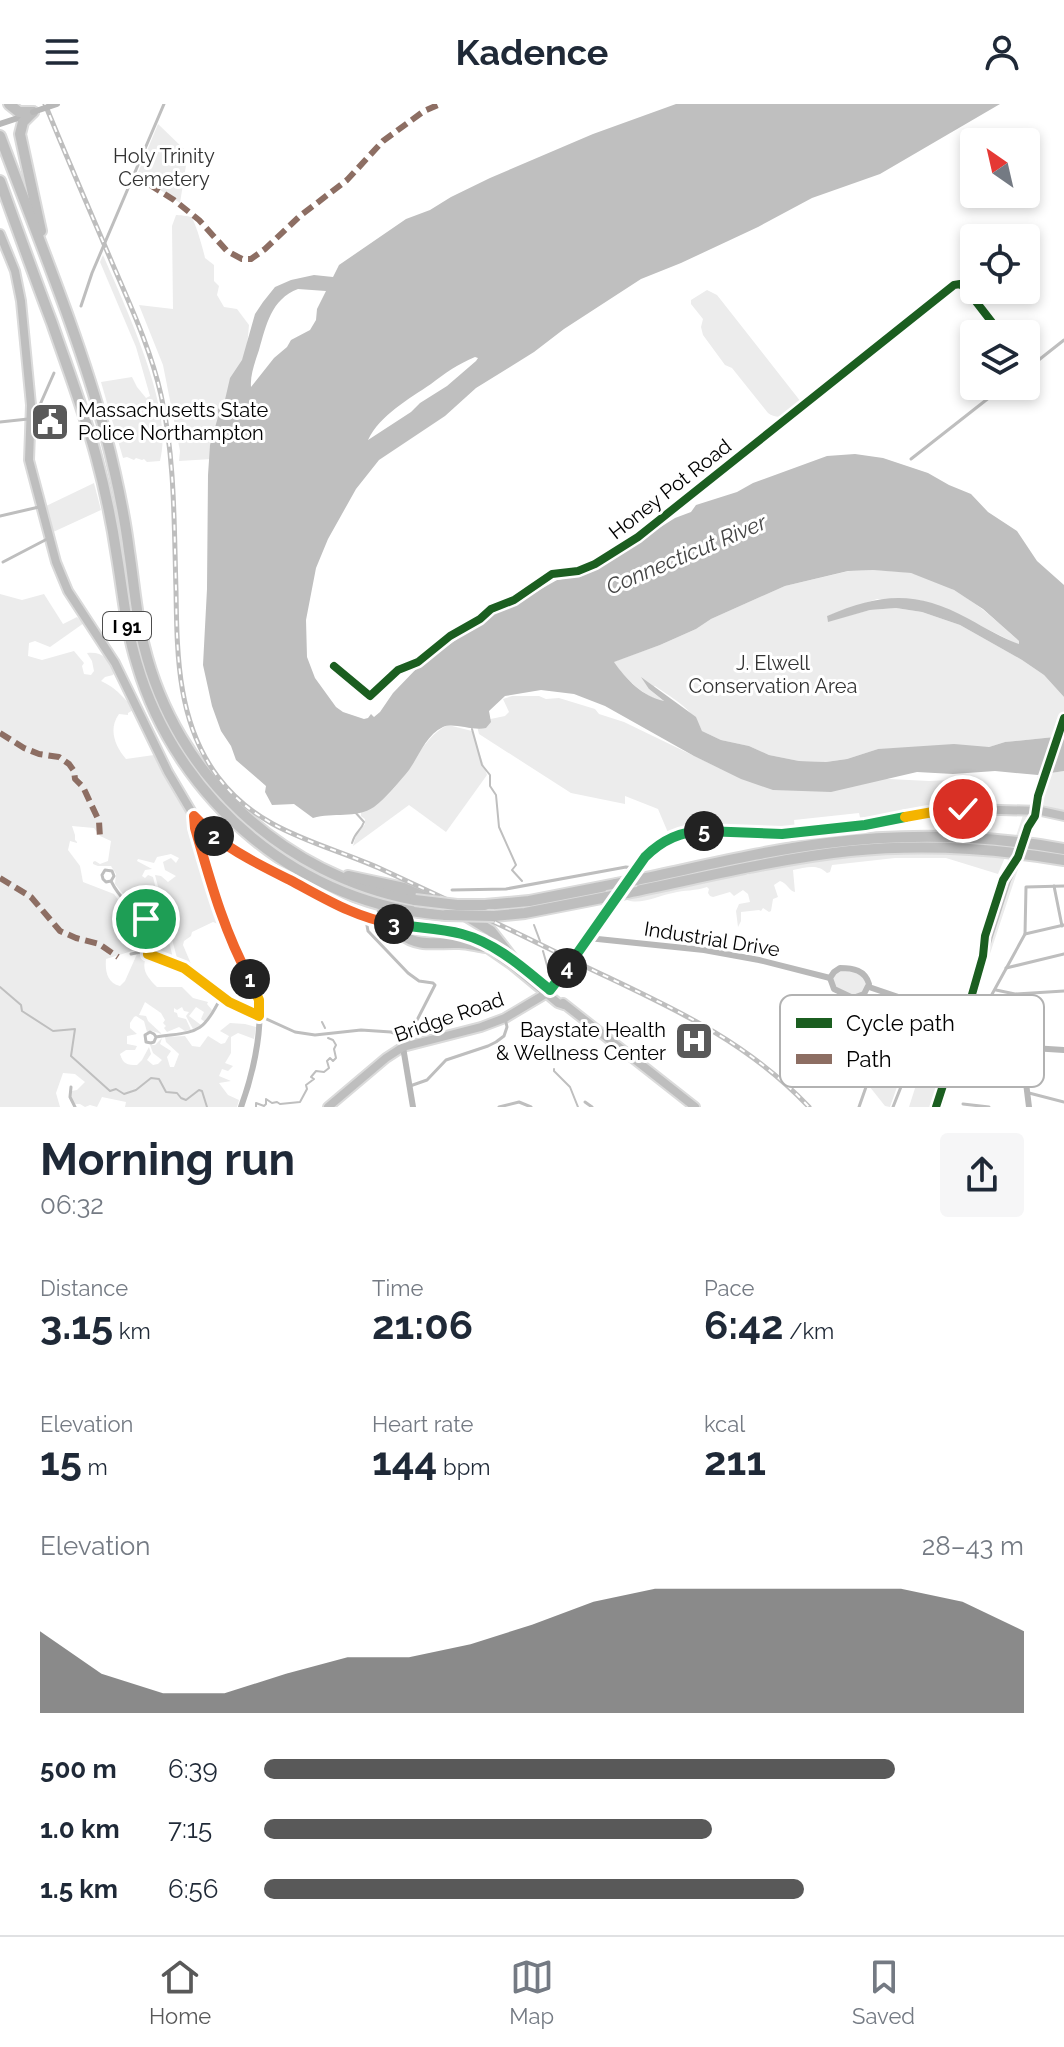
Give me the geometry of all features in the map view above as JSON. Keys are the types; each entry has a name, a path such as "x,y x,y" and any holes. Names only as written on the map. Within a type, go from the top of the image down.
{"highway":[{"path":"8,104 19,112 33,112"},
{"path":"8,104 9,121 20,134"},
{"path":"33,112 23,122 20,134 54,282"},
{"name":"I 91","path":"0,136 93,390 123,510 141,633 157,689 176,731 200,768 230,803 298,856 372,890 415,900 485,905 529,901 616,884 636,874 843,841 928,836 1029,849 1064,849"},
{"name":"I 91","path":"0,181 91,438 108,506 131,643 153,708 181,760 217,806 253,839 302,872 374,902 412,911 494,916 525,913 801,858 851,851 1010,847"},
{"path":"266,834 322,867 409,890 474,920 491,931 515,962"},
{"name":"I 91","path":"1029,849 1064,860"},
{"path":"302,872 381,914 407,939 418,943 486,947"}],"main road":[{"path":"0,234 15,271 21,301 30,415 29,460 61,575 68,591 115,663 168,772 194,816 215,837 245,856 335,904 367,918 463,937 486,947 548,992"},
{"path":"548,992 658,845 674,837 690,832 782,834 865,825 944,810 1041,811 1064,816"},
{"path":"425,929 446,930 490,945 515,962 558,1003 695,1107"},
{"name":"Bridge Road","path":"328,1107 402,1042 473,1030 505,1018 548,992"}],"street":[{"path":"9,121 57,104"},
{"path":"81,306 164,104"},
{"name":"Honey Pot Road","path":"334,666 370,696 398,670 418,662 491,609 514,600 552,574 582,570 613,555 954,285 964,287 990,320"},
{"path":"1040,358 1064,340"},
{"path":"0,422 30,415 36,410 54,373"},
{"path":"911,459 986,400"},
{"path":"0,516 40,506"},
{"path":"3,562 49,538"},
{"path":"194,816 226,928 257,993 259,1016 254,1058 241,1107"},
{"path":"452,890 506,889 624,867 636,874"},
{"path":"111,881 123,899 148,923 151,933 148,954"},
{"path":"1025,934 1063,926 1054,886"},
{"path":"992,995 1025,934 1026,887 1064,886"},
{"path":"367,918 366,927 370,933 415,979 435,985 402,1042"},
{"name":"Industrial Drive","path":"588,938 701,950 759,960 830,978"},
{"path":"131,954 141,952 184,968 237,1007 295,1032 307,1035 361,1030 398,1034 413,1107"},
{"path":"1006,968 1064,954"},
{"name":"Industrial Drive","path":"846,995 831,985 830,978 839,969 858,970 867,977 869,987 863,995"},
{"name":"Industrial Drive","path":"869,987 895,995"},
{"path":"995,990 1015,994 1064,991"},
{"path":"156,1037 203,1026 221,997"},
{"path":"410,1086 427,1080 444,1061 488,1046 501,1038 508,1025 505,1018"},
{"path":"1044,1049 1064,1050"},
{"path":"71,1087 70,1097 75,1107"},
{"path":"859,1107 866,1087"},
{"path":"893,1107 901,1087"},
{"path":"1026,1087 1029,1107"},
{"path":"1028,1093 1064,1102"},
{"path":"499,1107 519,1102 531,1107"},
{"path":"585,1102 592,1107"},
{"path":"963,1104 989,1107"}],"green space":[{"name":"Holy Trinity Cemetery","path":"158,124 188,153 180,203 137,175"},
{"path":"176,215 193,219 205,258 214,265 214,281 219,286 217,295 224,307 237,309 249,325 246,358 231,394 221,407 212,459 179,461 180,451 163,365 139,305 173,309 172,226"},
{"path":"103,255 134,328 154,386 163,440 160,461 123,458 101,382 132,377 146,398 150,396 136,347 100,262"},
{"path":"707,290 717,295 801,402 791,413 777,417 768,413 703,335 703,319 691,300"},
{"path":"94,483 101,510 51,533 44,507"},
{"name":"J. Elwell Conservation Area","path":"849,571 911,573 956,591 982,609 1019,641 1019,645 947,609 920,600 877,599 827,616 828,621 870,610 896,608 922,612 960,625 1044,675 1064,697 1064,736 1005,742 989,747 878,749 847,759 799,761 769,755 702,731 683,706 655,686 649,689 666,703 643,692 613,662 660,645 785,586"},
{"path":"0,594 22,600 44,594 63,624 77,617 84,623 50,647 35,641 29,643 28,656 42,660 74,651 84,663 84,674 91,675 94,671 87,653 101,655 114,666 116,670 113,675 101,681 116,690 135,709 128,715 119,714 113,731 116,743 126,759 154,755 161,764 189,822 193,824 224,930 213,922 192,932 183,945 194,971 182,963 182,959 177,958 155,875 168,882 176,876 165,870 163,862 171,858 176,863 179,858 171,854 157,857 154,863 138,859 152,869 145,870 142,876 153,877 174,962 155,955 150,950 152,936 148,918 115,884 116,874 111,866 93,864 95,861 100,864 108,861 111,841 100,836 94,828 72,826 77,843 70,841 68,850 80,866 83,882 114,894 122,905 134,911 124,929 135,943 148,941 146,950 106,959 110,979 120,986 137,954 142,953 146,958 146,974 157,987 182,987 193,998 208,1002 212,1010 205,1022 201,1019 204,1012 196,1007 189,1016 201,1025 193,1029 186,1016 189,1012 182,1007 174,1008 178,1017 186,1019 191,1030 185,1031 179,1027 167,1032 161,1013 145,1002 139,1015 146,1016 162,1034 147,1032 144,1021 134,1017 130,1028 137,1034 127,1036 127,1044 137,1046 135,1050 120,1054 121,1057 126,1063 137,1065 149,1047 151,1054 147,1060 153,1065 158,1064 162,1060 153,1053 150,1045 155,1045 162,1038 160,1044 171,1051 167,1057 170,1067 174,1067 179,1054 166,1042 165,1037 185,1036 192,1046 200,1047 208,1036 221,1044 225,1043 229,1036 220,1031 230,1023 256,1027 254,1039 238,1033 231,1037 231,1053 225,1063 233,1066 228,1071 222,1069 219,1076 231,1081 219,1083 228,1095 239,1100 237,1107 125,1107 126,1102 102,1097 97,1107 85,1107 74,1104 71,1098 72,1091 85,1082 75,1074 63,1073 56,1093 60,1107 0,1107"},
{"name":"J. Elwell Conservation Area","path":"559,698 595,709 599,714 624,722 717,767 792,789 819,790 869,778 969,779 969,801 861,822 859,813 794,820 795,830 691,828 669,835 658,809 625,796 625,804 571,793 479,734 476,722 505,716 509,712 503,699"},
{"path":"448,725 472,731 487,775 446,832 409,805 353,846 356,835 365,824 361,811 388,795 426,743"},
{"path":"1064,771 1064,812 1048,807 1030,808 1038,775"},
{"path":"1038,814 976,995 969,995 975,976 978,950 1023,815"},
{"path":"902,851 1006,855 998,874 946,858 895,858 832,865 827,873 815,867 793,870 795,892 780,881 774,885 778,897 773,899 771,911 763,908 761,911 741,912 738,927 736,911 739,904 750,902 743,890 734,896 730,892 713,897 707,887 643,901 627,900 628,897 744,873 747,875 804,860"},
{"path":"842,969 859,973 866,981 865,990 853,995 836,990 832,976"},
{"path":"870,1087 897,1087 890,1107 885,1106"},
{"path":"915,1087 949,1087 943,1107 909,1107"}],"water":[{"name":"Connecticut River","path":"676,104 1000,104 880,174 812,198 758,227 641,279 476,388 445,416 379,460 356,489 328,539 316,568 306,620 307,657 315,678 336,707 364,719 371,714 374,717 419,666 494,613 557,580 595,568 675,518 691,512 696,505 827,456 855,454 883,458 928,473 971,494 988,512 1017,531 1037,561 1064,585 1064,697 1044,675 1022,660 960,625 922,612 896,608 870,610 828,622 827,616 846,608 882,599 915,599 950,610 1019,644 983,609 954,590 911,573 873,570 848,571 785,586 660,645 614,662 642,691 664,701 649,689 641,677 696,717 702,731 769,755 826,762 878,749 954,744 989,747 1005,742 1064,736 1064,771 1038,775 995,771 953,774 917,772 831,792 773,790 741,779 694,756 605,706 574,694 541,690 505,696 489,711 491,722 486,728 452,725 437,731 427,740 409,770 388,795 374,807 360,813 313,818 294,804 272,805 265,792 266,786 236,760 212,706 203,665 208,475 210,445 218,409 224,404 230,378 242,360 255,314 275,287 314,275 333,277 339,265 406,219 430,210 490,178 593,134","holes":["298,289 326,291 317,309 316,320 310,330 291,340 251,387 253,368 271,314 282,299","475,357 478,358 476,361 447,386 368,440 396,408"]}],"waterway":[{"path":"472,729 482,765 490,775 490,786 496,795 499,827 516,865 512,870 522,881"},
{"path":"352,843 364,822 354,811"},
{"path":"975,995 1016,869"},
{"path":"534,925 540,941"},
{"path":"543,951 548,969"},
{"path":"0,987 21,1005 22,1011 53,1031 75,1029 71,1056 110,1091 116,1089 124,1094 136,1090 151,1078 159,1079 166,1092 177,1093 186,1100 202,1091 207,1107"},
{"path":"322,1022 325,1028"},
{"path":"256,1107 256,1103 264,1106 266,1099 280,1104 300,1102 306,1085 314,1079 311,1077 316,1071 324,1072 329,1068 327,1061 336,1058 336,1045 328,1038"},
{"path":"554,1069 570,1087 578,1107"}],"railway":[{"path":"45,104 157,378 166,419 171,467 177,639 182,687 194,734 218,777 234,796 271,823 429,891 642,994 730,1042 780,1079"},
{"path":"789,1087 809,1107"}],"marked path":[{"path":"134,175 199,220 227,251 242,259 251,259 347,180 383,141 424,111 440,104"},
{"path":"0,733 24,748 59,757 69,764 99,821 100,838"},
{"path":"0,878 31,897 60,931 99,944 118,957"}],"cycle path":[{"path":"334,666 370,696 398,670 418,662 491,609 514,600 552,574 578,571 595,564 638,537 954,285 960,284 967,290 990,320"},
{"path":"972,995 985,936 1003,880 1018,857 1035,816 1038,796 1064,718"},
{"path":"194,816 215,837 234,850 350,912"},
{"path":"425,929 443,929 477,939 508,957 550,990 638,865"},
{"path":"936,1107 942,1087"}],"place":[{"name":"Massachusetts State Police Northampton","path":"50,422"},
{"name":"Baystate Health & Wellness Center","path":"694,1041"}],"route":[{"path":"146,919 151,933 148,954 184,968 221,997 259,1016 257,993 237,955 219,908 194,816 215,837 234,850 345,909 384,922 446,930 472,937 503,953 550,990 635,869 653,849 674,837 697,831 782,834 865,825 963,809"}]}
